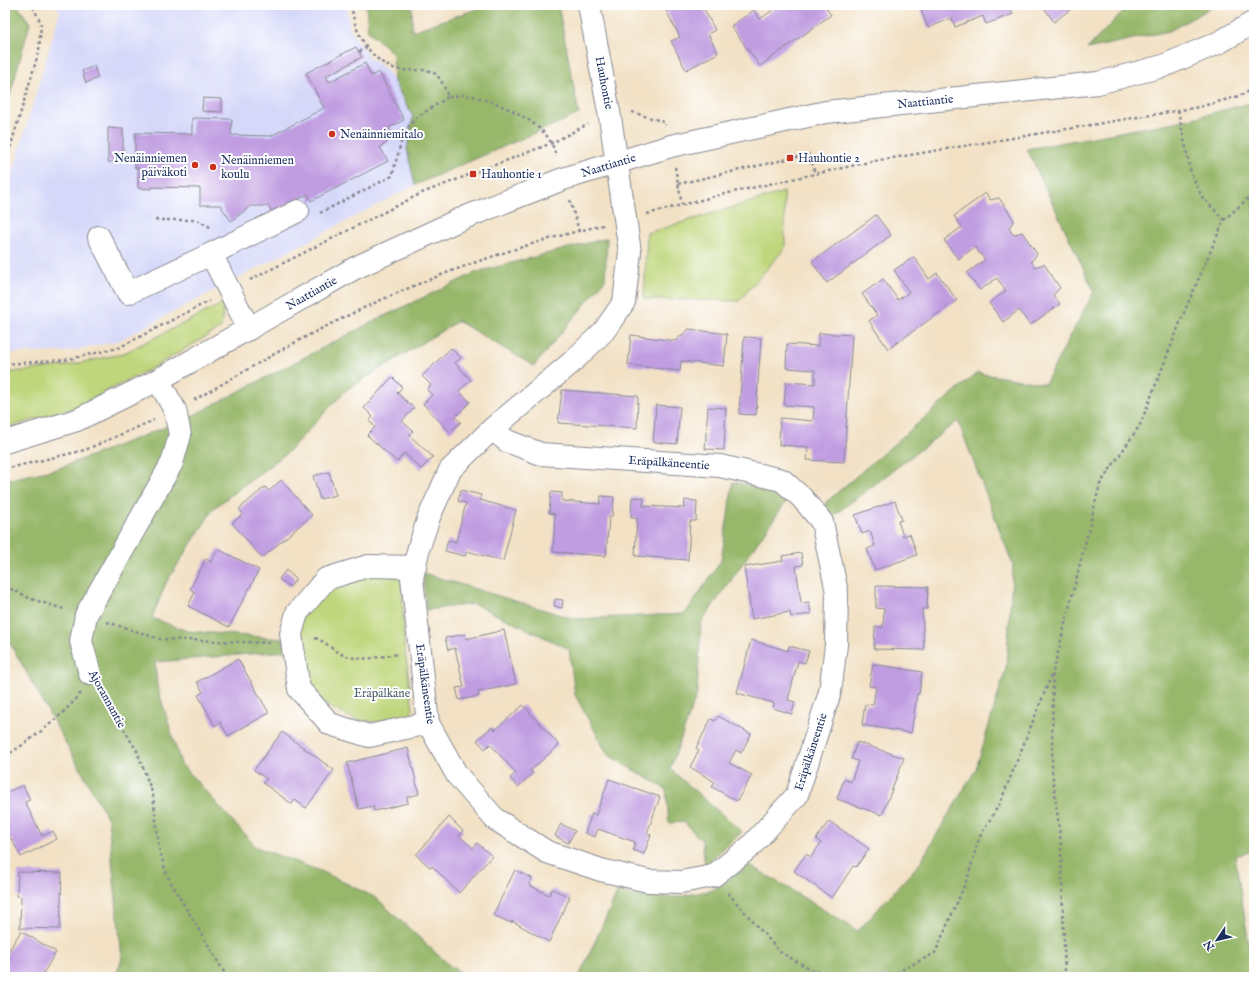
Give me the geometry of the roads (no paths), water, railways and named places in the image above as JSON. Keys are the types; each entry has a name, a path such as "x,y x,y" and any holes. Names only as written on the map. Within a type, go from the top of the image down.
{"street":[{"name":"Hauhontie","path":"589,5 619,112 616,162"},
{"name":"Naattiantie","path":"5,442 77,420 158,380 355,268 461,219 563,179 671,146 826,112 1098,83 1163,66 1220,42 1254,22"},
{"name":"Eräpälkäneentie","path":"492,429 507,441 541,454 720,466 782,480 802,498 822,522 837,592 836,645 830,692 797,796 750,847 713,876 680,876 648,881 601,870 547,852 495,819 456,776 428,723 412,578 429,517 450,470 492,429 571,363 593,342 604,331 624,302 630,252 616,162"},
{"path":"99,237 128,293 298,211"},
{"path":"217,251 228,291 248,329"},
{"name":"Ajorannantie","path":"90,674 81,641 86,614 172,463 180,435 174,410 158,380"},
{"path":"414,567 368,566 326,579 297,613 292,639 299,688 330,724 369,736 428,723"}],"place":[{"name":"Nenäinniemitalo","path":"332,134"},
{"name":"Hauhontie 2","path":"790,158"},
{"name":"Nenäinniemen päiväkoti","path":"195,165"},
{"name":"Nenäinniemen koulu","path":"213,167"},
{"name":"Hauhontie 1","path":"473,174"}],"park label":[{"name":"Eräpälkäne","path":"382,693"}]}
